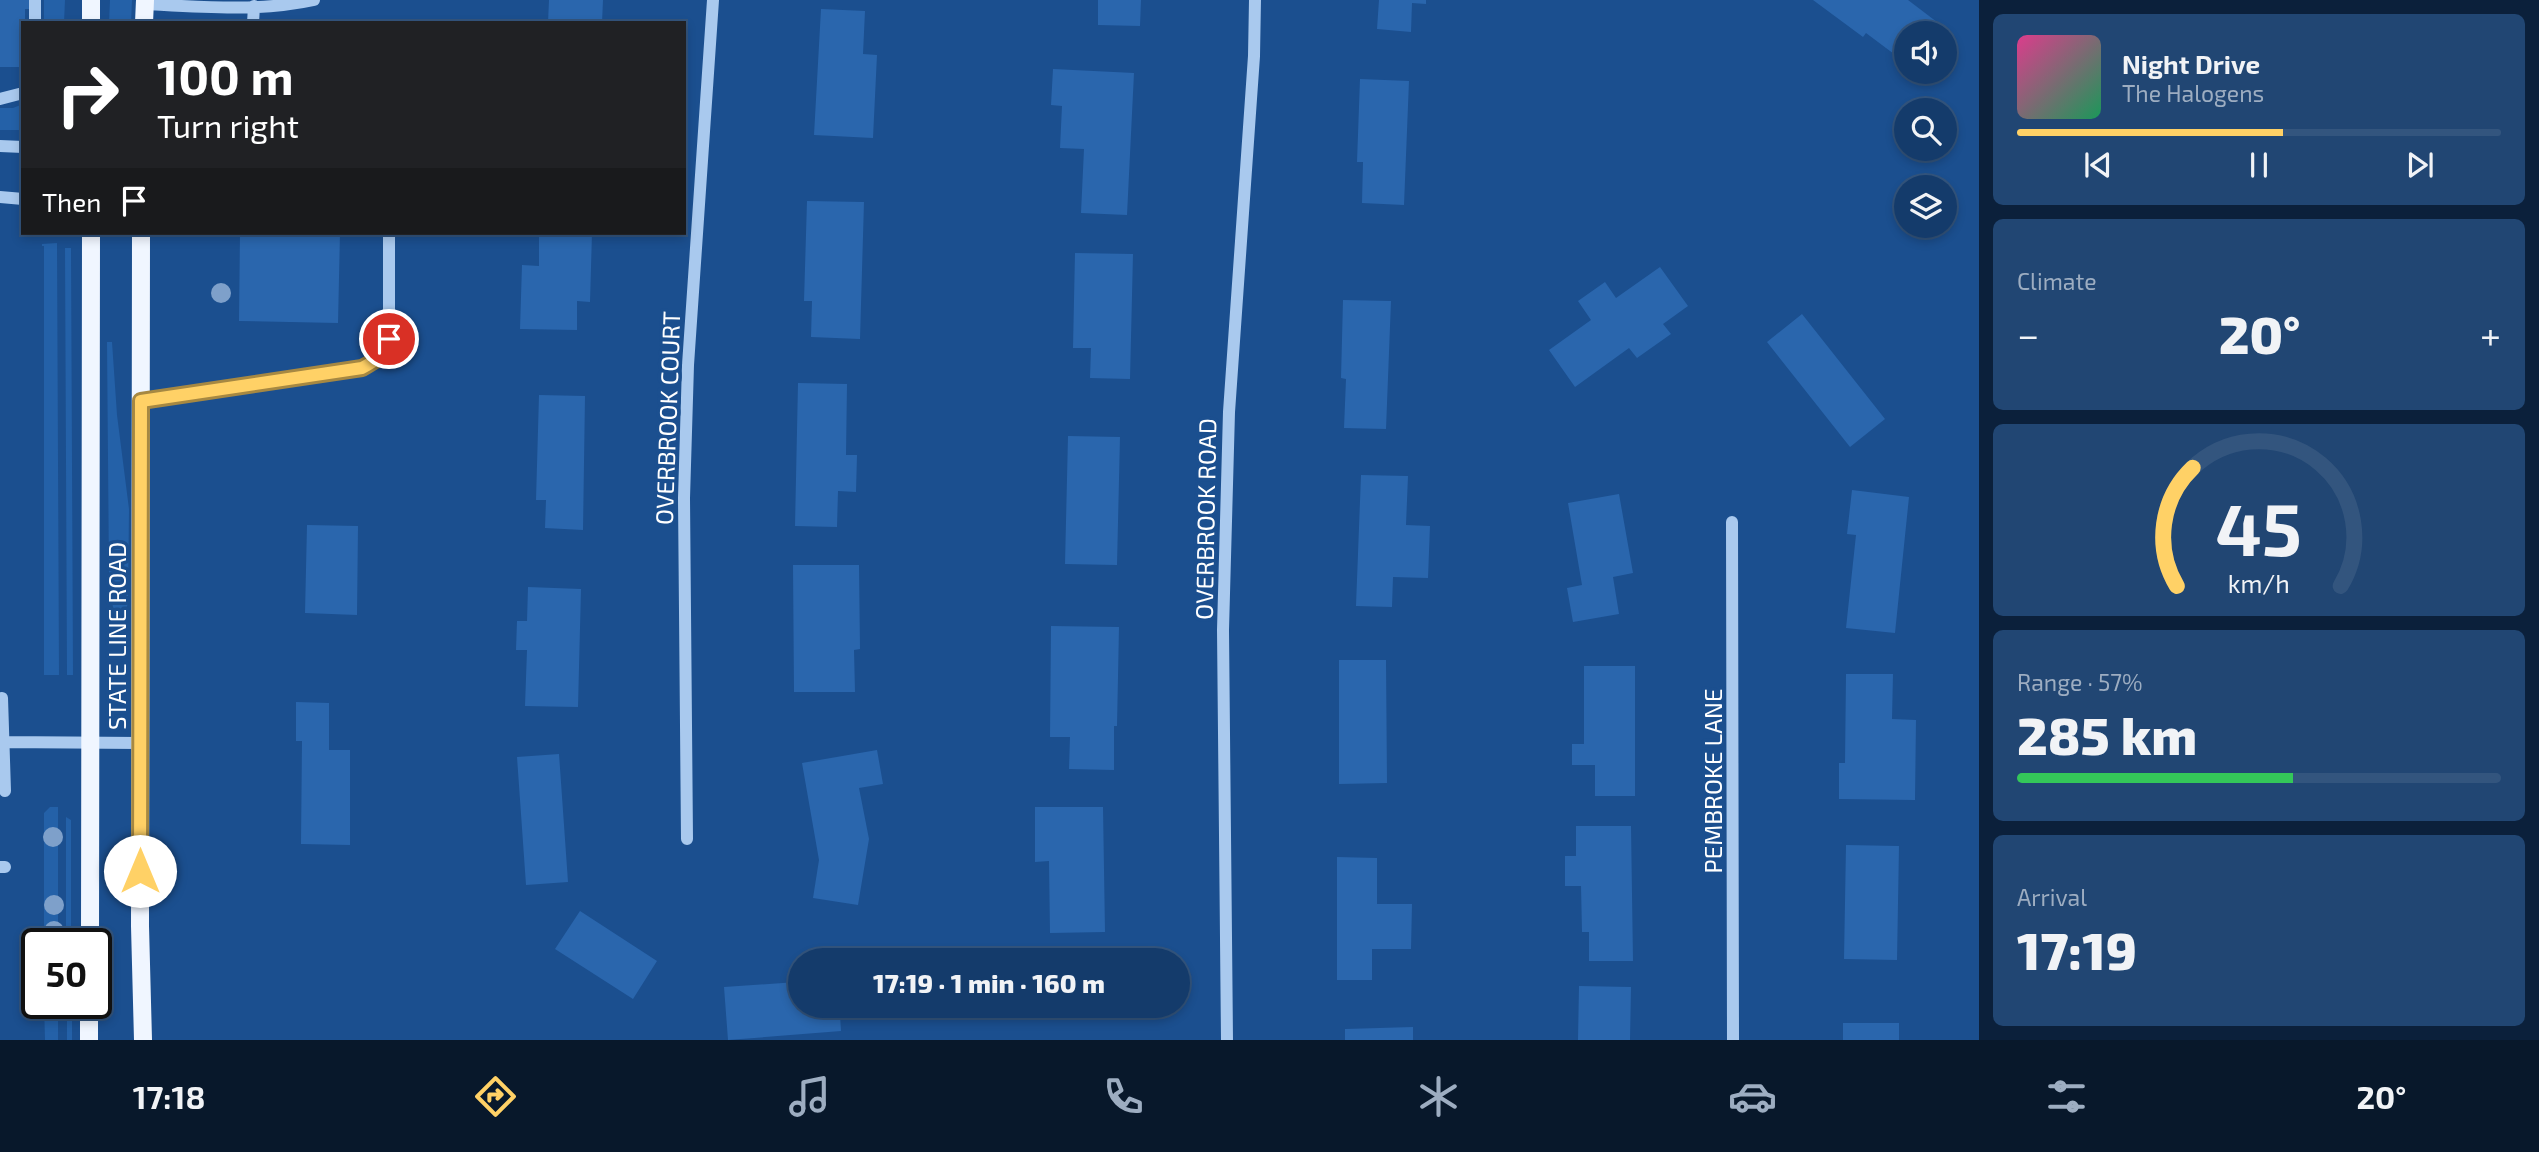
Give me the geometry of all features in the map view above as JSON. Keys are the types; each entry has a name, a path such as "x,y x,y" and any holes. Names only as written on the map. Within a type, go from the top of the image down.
{"main road":[{"path":"91,0 91,21"},
{"path":"144,21 145,2"},
{"name":"STATE LINE ROAD","path":"90,928 91,235"},
{"name":"STATE LINE ROAD","path":"141,235 140,926 143,1040"},
{"path":"89,1019 89,1040"}],"street":[{"path":"35,0 35,21"},
{"path":"145,2 195,7 293,5 314,0"},
{"name":"OVERBROOK COURT","path":"687,839 684,498 688,365 713,0"},
{"name":"OVERBROOK ROAD","path":"1227,1040 1223,630 1229,412 1254,56 1255,0"},
{"path":"253,21 254,6"},
{"path":"0,99 21,94"},
{"path":"0,146 21,147"},
{"path":"0,197 21,199"},
{"path":"141,401 341,372 362,368 377,360 385,352 389,339 390,235"},
{"name":"PEMBROKE LANE","path":"1732,522 1733,1040"},
{"path":"2,698 5,791"},
{"path":"2,742 140,743"}],"shaded area":[{"path":"44,0 65,0 64,21 44,21"},
{"path":"110,0 132,0 131,21 109,21"},
{"path":"21,105 21,130 0,130 0,108"},
{"path":"57,243 59,675 44,675 42,244"},
{"path":"65,248 71,248 73,675 67,675"},
{"path":"107,342 112,342 117,415 129,509 128,601 124,624 115,624 109,575"},
{"path":"50,807 58,807 58,928 44,928 44,813"},
{"path":"66,817 71,820 71,928 66,928"},
{"path":"44,1019 58,1019 58,1040 45,1040"},
{"path":"67,1019 72,1019 72,1040 67,1040"}],"building":[{"path":"0,0 30,0 30,9 25,9 25,21 21,21 21,67 0,67"},
{"path":"549,0 603,0 602,21 548,21"},
{"path":"1098,0 1141,0 1140,26 1098,25"},
{"path":"1379,0 1426,0 1426,4 1412,3 1411,32 1377,29"},
{"path":"1813,0 1908,0 1936,21 1894,21 1894,54 1866,33 1863,37"},
{"path":"821,9 865,11 863,54 877,55 873,138 814,135"},
{"path":"1053,69 1134,73 1127,215 1081,213 1084,149 1060,148 1062,106 1051,105"},
{"path":"1360,79 1409,81 1404,205 1362,203 1363,162 1357,162"},
{"path":"807,201 864,202 860,339 811,337 812,301 804,301"},
{"path":"240,235 340,235 338,323 239,321"},
{"path":"539,235 592,235 590,302 577,301 577,330 520,329 522,265 539,266"},
{"path":"1075,253 1133,254 1130,379 1090,378 1091,348 1073,348"},
{"path":"1660,267 1688,306 1663,324 1671,334 1637,358 1629,348 1575,387 1549,350 1591,320 1578,301 1605,282 1616,298"},
{"path":"1343,300 1391,301 1386,429 1344,428 1346,379 1341,378"},
{"path":"1802,314 1885,419 1850,447 1767,342"},
{"path":"798,383 847,384 846,455 857,455 856,492 838,491 837,527 795,526"},
{"path":"539,395 585,396 583,530 545,528 546,500 536,500"},
{"path":"1068,436 1120,437 1117,565 1065,564"},
{"path":"1361,475 1408,476 1406,525 1430,526 1428,578 1393,577 1392,607 1356,606"},
{"path":"1852,490 1909,497 1895,633 1846,628 1856,535 1847,534"},
{"path":"1619,494 1633,573 1613,577 1619,614 1573,622 1567,588 1582,585 1568,503"},
{"path":"307,525 358,526 357,615 305,613"},
{"path":"793,565 859,565 860,649 854,650 855,692 794,692"},
{"path":"528,587 581,589 578,707 525,706 527,650 516,650 517,621 527,621"},
{"path":"1051,626 1119,627 1114,770 1069,769 1070,737 1050,737"},
{"path":"1339,660 1386,660 1387,783 1339,784"},
{"path":"1584,666 1635,666 1635,796 1595,796 1595,765 1572,765 1572,744 1584,744"},
{"path":"1846,674 1893,674 1892,719 1916,720 1915,800 1839,799 1839,763 1845,763"},
{"path":"296,702 329,703 329,750 350,750 350,845 301,844 302,741 296,741"},
{"path":"877,750 883,784 859,788 869,839 858,905 813,898 819,860 802,763"},
{"path":"559,754 568,882 526,885 517,757"},
{"path":"1035,807 1103,807 1105,932 1050,933 1049,861 1035,862"},
{"path":"1576,826 1631,826 1633,961 1589,961 1589,932 1582,932 1581,886 1565,886 1565,856 1576,856"},
{"path":"1846,845 1899,846 1897,960 1844,959"},
{"path":"1337,857 1377,858 1377,904 1412,904 1411,949 1372,949 1372,980 1337,980"},
{"path":"580,911 657,961 633,999 555,949"},
{"path":"788,983 788,1018 840,1018 841,1031 728,1040 724,987"},
{"path":"1579,986 1631,987 1630,1040 1578,1040"},
{"path":"1843,1023 1899,1023 1899,1040 1843,1040"},
{"path":"1413,1027 1413,1040 1345,1040 1345,1029"}],"route":[{"path":"140,871 141,401 362,368 385,352 389,339"}]}
